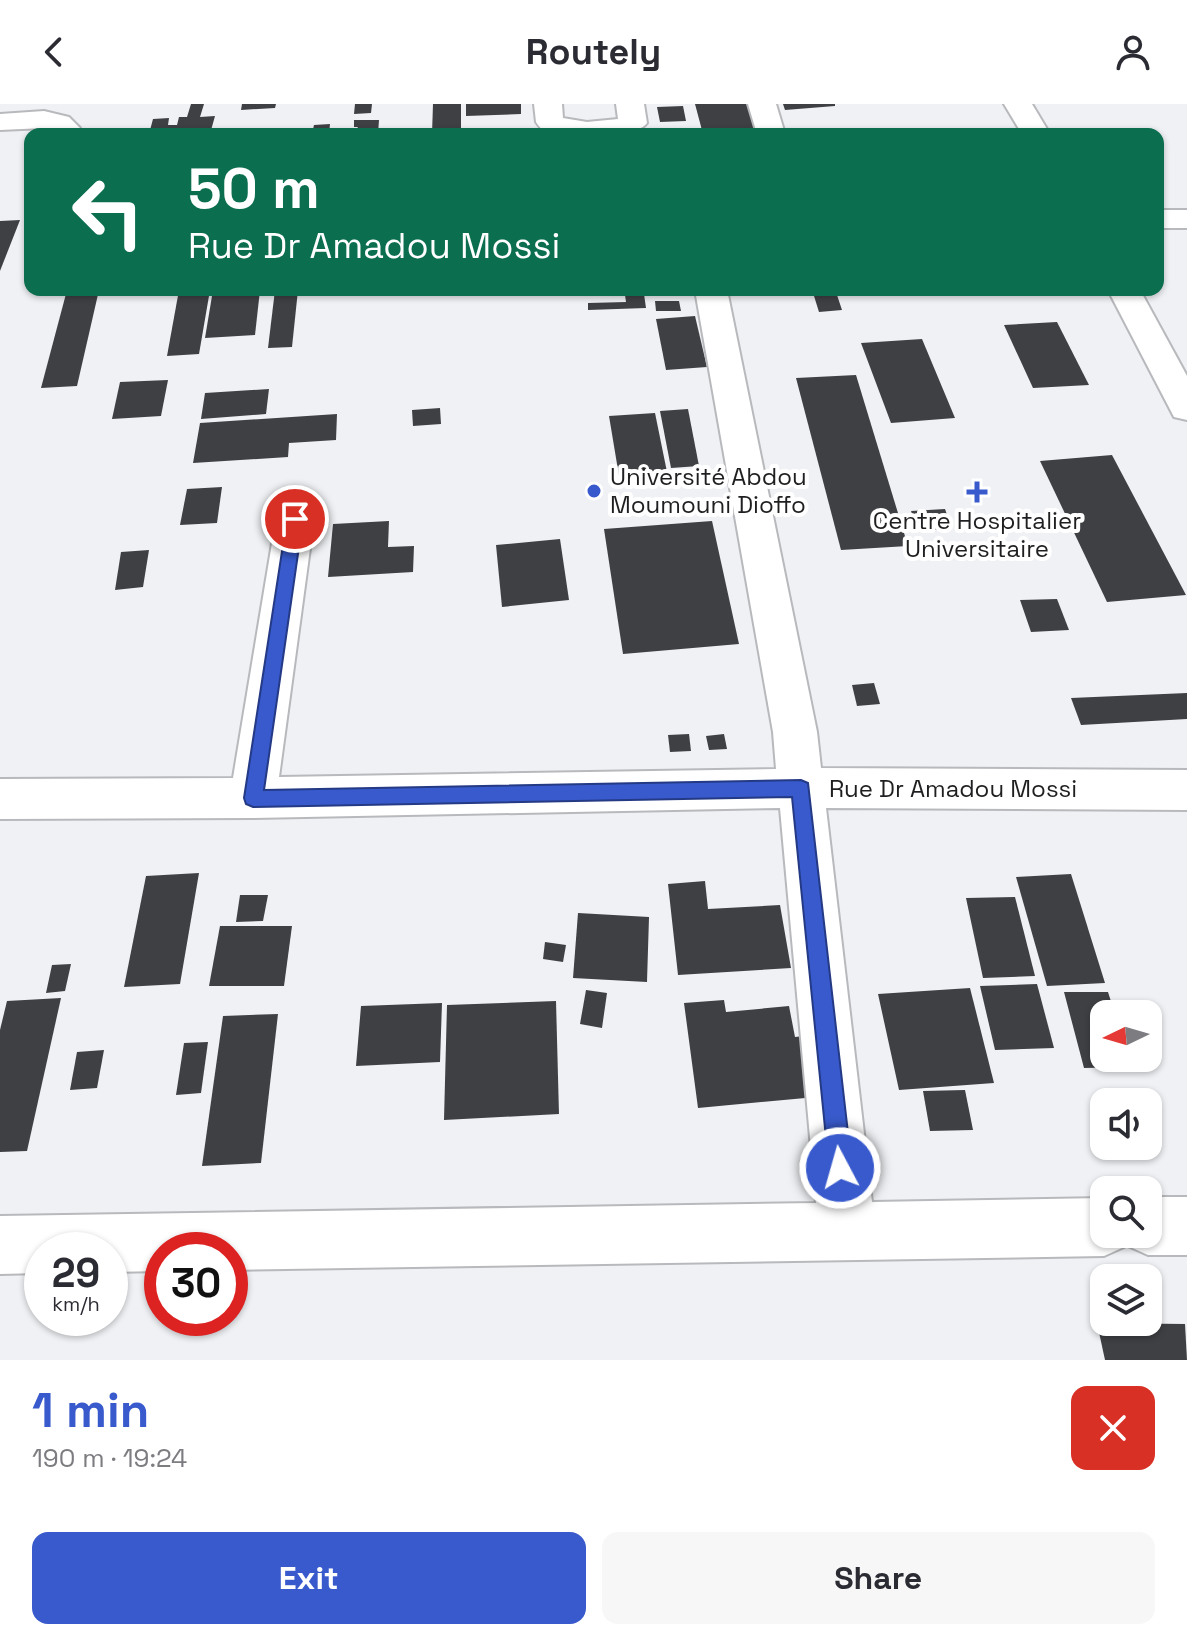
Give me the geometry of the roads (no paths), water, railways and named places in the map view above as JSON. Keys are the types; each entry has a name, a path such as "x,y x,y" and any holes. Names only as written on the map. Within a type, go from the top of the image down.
{"street":[{"path":"548,104 550,122 556,128"},
{"path":"588,128 633,123 630,104"},
{"path":"762,104 769,128"},
{"path":"1018,104 1032,128"},
{"path":"0,122 44,119 60,122 66,128"},
{"path":"1164,219 1187,219"},
{"path":"712,296 795,732 847,1231"},
{"path":"1127,296 1187,408"},
{"path":"253,798 295,519"},
{"name":"Rue Dr Amadou Mossi","path":"0,799 253,798 801,788 1187,791"},
{"path":"1162,1226 1187,1226"},
{"path":"0,1245 1090,1227"}],"place":[{"name":"Université Abdou Moumouni Dioffo","path":"594,491"},
{"name":"Centre Hospitalier Universitaire","path":"977,492"}]}
